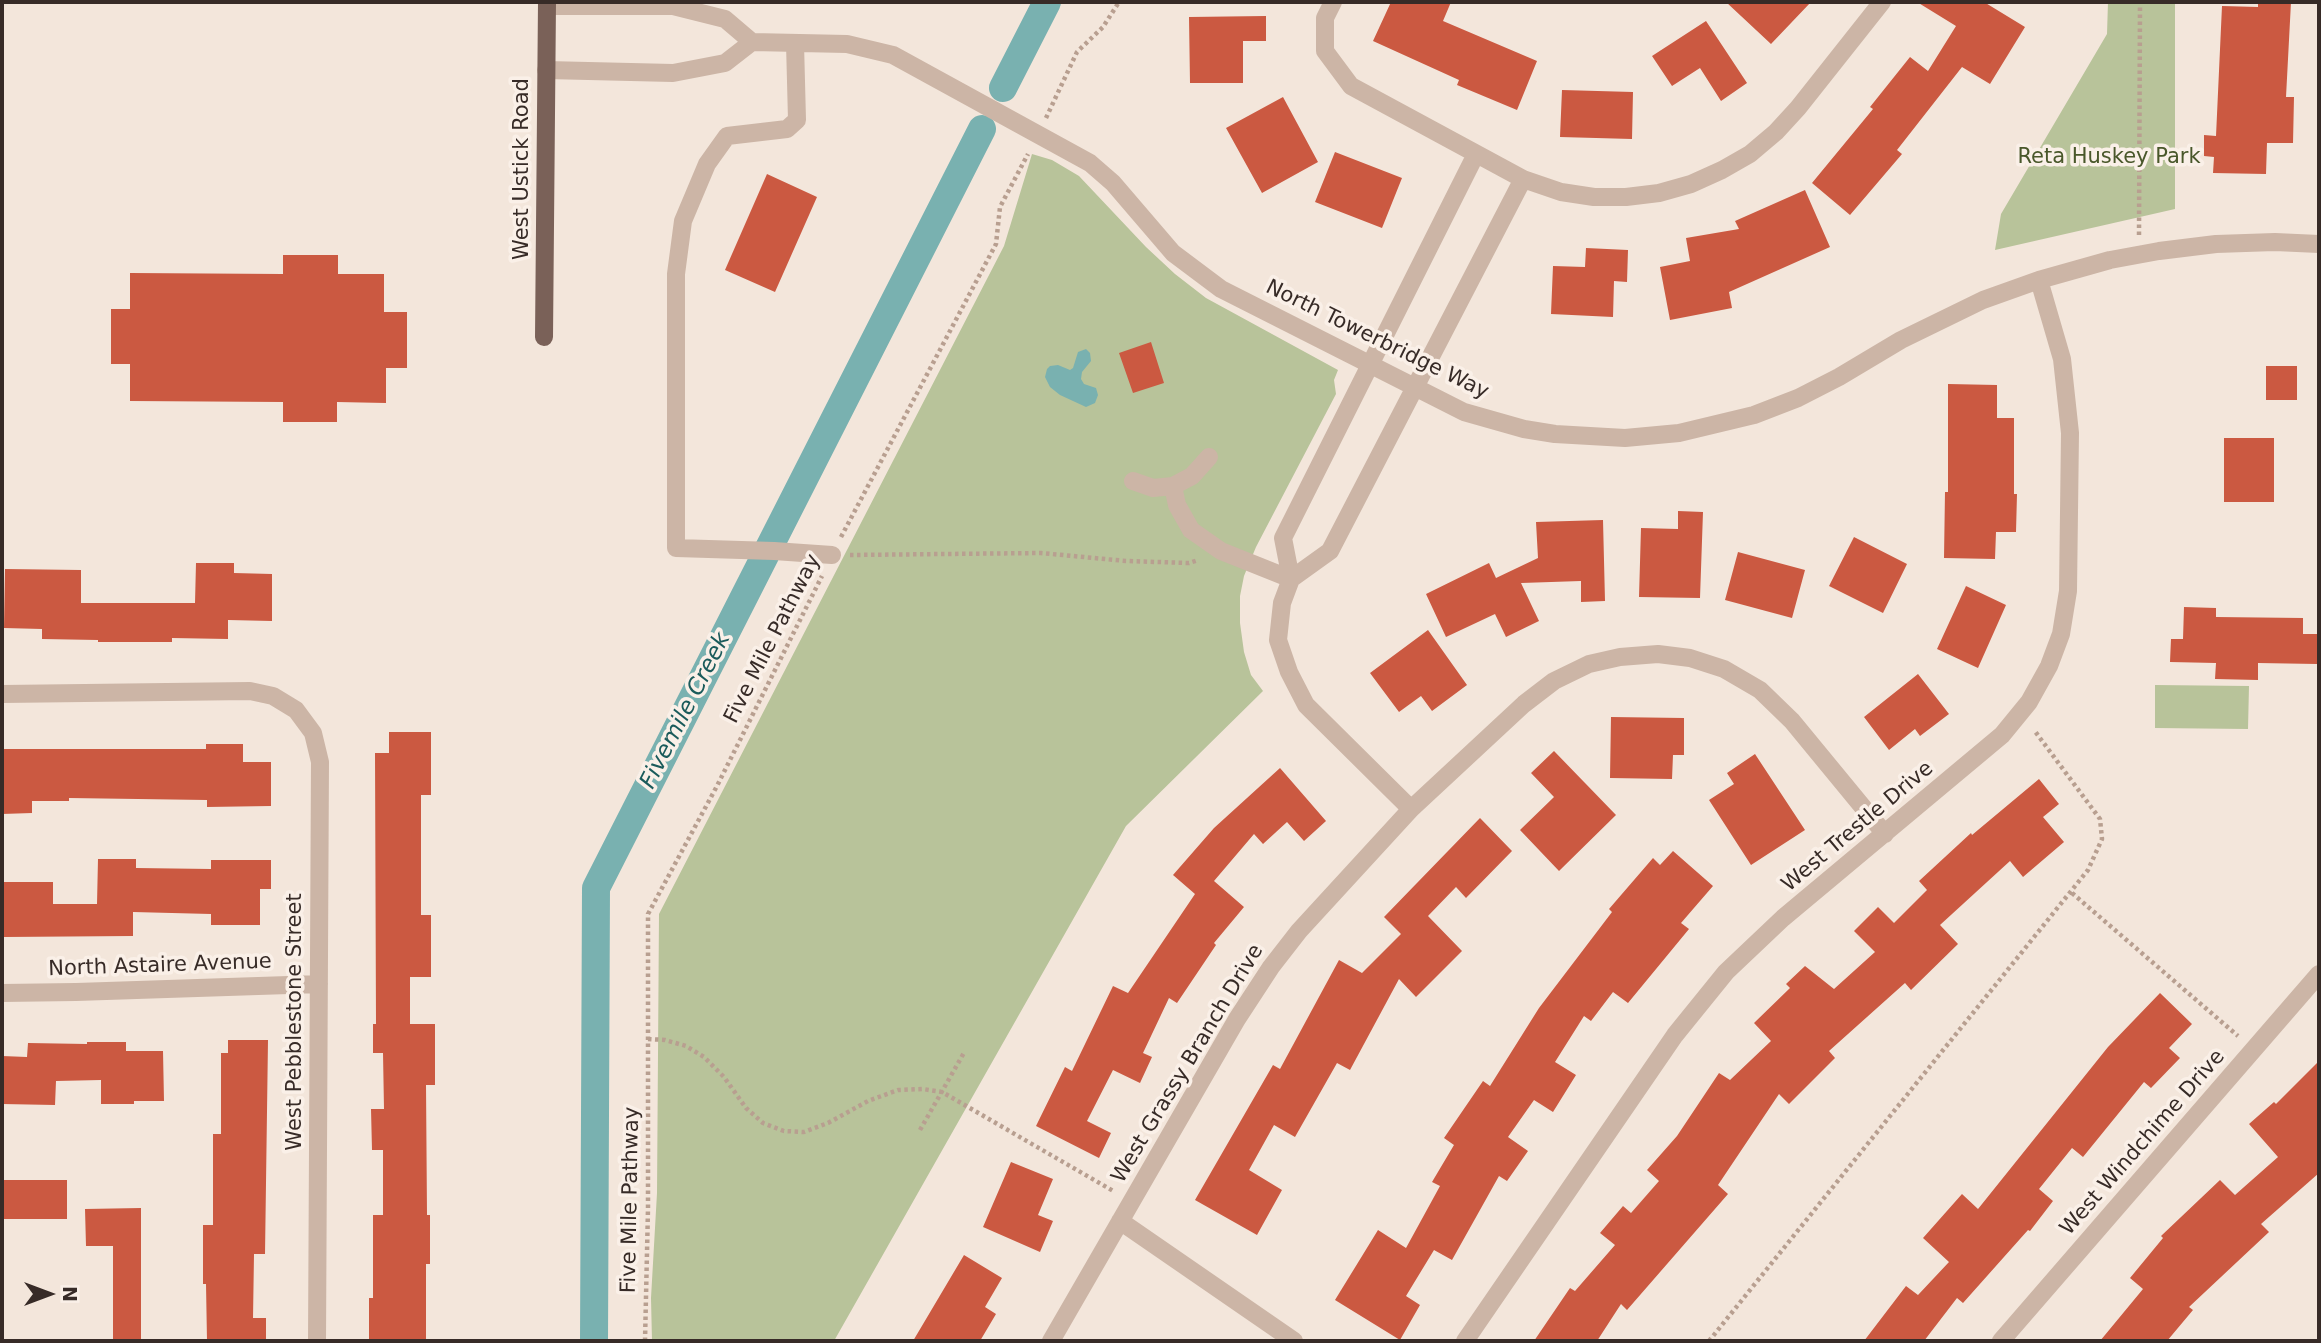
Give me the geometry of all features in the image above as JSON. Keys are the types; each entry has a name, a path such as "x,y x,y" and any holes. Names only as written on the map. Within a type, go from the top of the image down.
{"main road":[{"name":"West Ustick Road","path":"544,337 547,4"}],"street":[{"path":"1333,2 1325,18 1325,51 1351,86 1523,179 1561,192 1594,197 1659,193 1691,184 1750,153 1776,132 1882,2"},
{"path":"546,70 673,73 725,63 752,42 725,19 673,6 547,4"},
{"name":"North Towerbridge Way","path":"752,42 847,44 893,55 1090,163 1113,183 1174,253 1221,289 1464,412 1535,430 1594,438 1679,433 1754,415 1798,398 1936,321 2039,279 2140,255 2217,244 2319,244"},
{"path":"795,43 797,120 787,129 727,136 707,164 683,221 676,275 676,548 832,555"},
{"path":"1411,809 1306,705 1289,672 1278,640 1282,603 1291,579 1283,538 1476,153"},
{"path":"1291,579 1330,551 1523,179"},
{"name":"West Trestle Drive","path":"1465,1341 1675,1035 1726,972 1783,918 2002,735 2029,702 2049,666 2061,634 2068,591 2070,433 2063,359 2039,279"},
{"path":"1133,481 1153,488 1174,486 1192,476 1209,457"},
{"path":"1174,486 1177,505 1191,530 1222,551 1291,579"},
{"name":"West Grassy Branch Drive","path":"1051,1341 1237,1019 1299,930 1411,809 1524,704 1554,681 1589,664 1620,657 1658,654 1690,658 1724,669 1760,690 1792,721 1885,834"},
{"name":"West Pebblestone Street","path":"2,694 250,691 273,695 296,710 313,733 320,761 317,1341"},
{"name":"West Windchime Drive","path":"2001,1341 2319,974"},
{"name":"North Astaire Avenue","path":"2,993 319,984"},
{"path":"1120,1222 1294,1341"}],"path":[{"name":"Five Mile Pathway","path":"645,1341 648,914 717,786 832,555 996,244 1000,207 1077,52 1103,27 1119,2"},
{"path":"2140,2 2140,255"},
{"path":"832,555 1041,553 1126,561 1189,563 1222,551"},
{"path":"1709,1341 2088,870 2102,839 2100,819 2020,714"},
{"path":"2071,893 2254,1050"},
{"path":"648,1039 686,1046 704,1058 724,1077 746,1108 763,1124 784,1131 804,1132 828,1124 869,1101 898,1090 923,1088 942,1092 1131,1202"},
{"path":"920,1130 965,1051"}],"green space":[{"name":"Reta Huskey Park","path":"2108,2 2175,2 2175,209 1995,250 2001,214 2107,34"},
{"path":"1032,154 1052,160 1079,176 1146,247 1206,298 1338,370 1334,380 1336,394 1256,547 1244,576 1240,596 1240,623 1244,652 1251,675 1263,691 1126,826 834,1341 652,1341 651,1298 657,1193 659,914 1004,246"},
{"path":"2155,685 2249,686 2248,729 2155,728"}],"water":[{"path":"1086,349 1090,353 1091,361 1082,372 1081,379 1084,384 1096,388 1098,395 1095,403 1086,407 1060,395 1050,387 1045,377 1050,366 1058,365 1070,370 1073,368 1078,352"}],"building":[{"path":"1391,2 1451,2 1443,21 1537,61 1517,110 1457,85 1459,80 1373,41"},
{"path":"1726,2 1811,2 1771,44"},
{"path":"1917,2 1984,2 2025,27 1990,84 1962,67 1897,150 1902,154 1850,215 1812,183 1873,109 1870,107 1910,57 1928,71 1956,26"},
{"path":"2258,2 2291,2 2286,97 2294,97 2293,143 2267,143 2266,174 2213,173 2214,157 2204,156 2204,135 2216,136 2222,6 2258,7"},
{"path":"1266,16 1266,41 1243,41 1243,83 1190,83 1189,17"},
{"path":"1706,21 1747,83 1721,101 1700,68 1672,86 1652,56"},
{"path":"1562,90 1633,92 1632,139 1560,137"},
{"path":"1283,97 1318,162 1262,193 1226,128"},
{"path":"1335,152 1402,178 1382,228 1315,202"},
{"path":"767,174 817,197 775,292 725,270"},
{"path":"1805,190 1830,247 1729,292 1732,308 1670,320 1660,267 1690,261 1686,238 1739,229 1735,221"},
{"path":"1586,248 1628,250 1627,282 1614,281 1613,317 1551,314 1553,266 1585,267"},
{"path":"283,255 338,255 338,274 384,274 384,312 407,312 407,368 386,368 386,403 337,402 337,422 283,422 283,402 130,401 130,364 111,364 111,309 130,309 130,273 283,274"},
{"path":"1151,342 1164,383 1133,393 1119,353"},
{"path":"2266,366 2297,366 2297,400 2266,400"},
{"path":"1948,384 1997,385 1997,418 2014,418 2016,532 1996,532 1995,559 1944,558 1945,492 1948,492"},
{"path":"2224,438 2274,438 2274,502 2224,502"},
{"path":"1678,511 1703,512 1700,598 1639,597 1641,528 1678,529"},
{"path":"1603,520 1605,601 1581,602 1581,581 1521,583 1539,621 1506,637 1495,614 1446,637 1426,594 1489,563 1496,578 1538,558 1536,522"},
{"path":"1854,537 1907,564 1883,613 1829,586"},
{"path":"1738,552 1805,570 1792,618 1725,600"},
{"path":"196,563 234,563 234,573 272,574 272,621 228,620 228,639 172,638 172,642 42,639 42,629 4,628 5,569 81,570 81,603 195,603"},
{"path":"1966,586 2006,605 1978,668 1937,649"},
{"path":"2184,607 2216,608 2216,617 2303,618 2303,634 2318,634 2317,664 2258,663 2258,680 2215,679 2216,663 2170,662 2171,639 2183,639"},
{"path":"1428,630 1467,685 1432,711 1421,696 1399,712 1370,673"},
{"path":"1918,674 1949,714 1920,736 1915,729 1889,750 1864,717"},
{"path":"1611,717 1684,718 1684,755 1673,755 1672,779 1610,778"},
{"path":"389,732 431,732 431,795 421,795 421,915 431,915 431,977 410,977 410,1024 435,1024 435,1085 426,1085 430,1264 426,1264 426,1341 369,1339 369,1298 373,1298 373,1215 383,1215 383,1150 372,1150 371,1109 384,1109 383,1053 373,1053 373,1024 376,1024 375,753 389,753"},
{"path":"206,744 243,744 243,762 271,762 271,806 207,807 207,800 69,798 69,801 32,801 32,813 2,814 2,749 206,749"},
{"path":"1554,751 1616,815 1559,871 1520,830 1554,797 1531,773"},
{"path":"1755,754 1805,830 1751,865 1709,800 1734,784 1727,773"},
{"path":"1280,768 1326,821 1304,841 1287,822 1263,844 1254,834 1214,881 1244,907 1214,943 1216,945 1177,1003 1169,998 1143,1053 1152,1057 1140,1083 1113,1070 1087,1121 1111,1133 1099,1158 1036,1126 1065,1067 1072,1071 1113,986 1128,993 1195,894 1173,875 1214,828"},
{"path":"2039,779 2059,804 2043,817 2064,842 2023,877 2010,861 1940,925 1958,944 1911,990 1905,983 1829,1051 1835,1058 1789,1104 1779,1094 1718,1185 1728,1194 1627,1310 1621,1304 1597,1341 1534,1341 1570,1288 1575,1291 1615,1245 1600,1233 1623,1206 1631,1213 1659,1181 1647,1170 1677,1136 1719,1073 1730,1080 1771,1041 1754,1023 1790,988 1786,984 1805,966 1834,989 1875,952 1854,931 1878,907 1894,923 1927,890 1919,881 1971,833 1972,835"},
{"path":"1480,818 1512,851 1466,898 1456,887 1428,916 1462,951 1416,997 1399,979 1350,1070 1337,1063 1295,1137 1274,1125 1249,1170 1282,1190 1257,1235 1195,1200 1273,1065 1280,1069 1339,960 1362,973 1401,934 1384,917"},
{"path":"1673,851 1713,886 1681,923 1689,929 1628,1003 1613,992 1591,1021 1584,1016 1555,1062 1576,1075 1553,1112 1534,1100 1508,1137 1528,1151 1507,1181 1499,1176 1452,1260 1434,1250 1406,1296 1420,1305 1400,1340 1335,1300 1378,1230 1406,1248 1440,1186 1432,1182 1454,1145 1444,1138 1483,1081 1490,1086 1539,1008 1612,912 1609,909 1653,858 1660,865"},
{"path":"98,859 136,859 136,868 211,869 211,860 271,860 271,889 260,889 260,925 211,925 211,914 133,912 133,936 4,937 2,882 53,882 53,904 97,904"},
{"path":"2160,993 2192,1024 2169,1048 2180,1058 2151,1088 2144,1082 2083,1157 2072,1148 2039,1189 2053,1201 2030,1231 2028,1230 1963,1303 1957,1298 1924,1341 1864,1341 1906,1286 1918,1295 1949,1262 1923,1238 1962,1194 1978,1209 2108,1047"},
{"path":"228,1040 268,1040 265,1254 254,1254 253,1318 266,1318 266,1341 207,1341 203,1225 213,1225 213,1134 221,1134 221,1053 228,1053"},
{"path":"126,1042 126,1051 163,1051 164,1101 101,1104 101,1080 56,1081 55,1105 2,1104 2,1056 27,1057 28,1043"},
{"path":"2319,1061 2319,1173 2261,1224 2269,1232 2189,1307 2193,1310 2167,1341 2100,1341 2143,1289 2130,1278 2163,1238 2161,1236 2220,1180 2235,1195 2278,1157 2249,1124 2274,1102 2276,1104"},
{"path":"1011,1162 1053,1179 1038,1215 1053,1221 1040,1252 983,1227"},
{"path":"2,1180 67,1180 67,1219 2,1219"},
{"path":"141,1208 141,1341 113,1341 113,1246 86,1246 85,1209"},
{"path":"964,1255 1002,1278 985,1307 996,1314 980,1341 913,1341"}],"waterway":[{"name":"Fivemile Creek","path":"1003,88 1047,2"},
{"name":"Fivemile Creek","path":"594,1341 596,888 982,129"}]}
